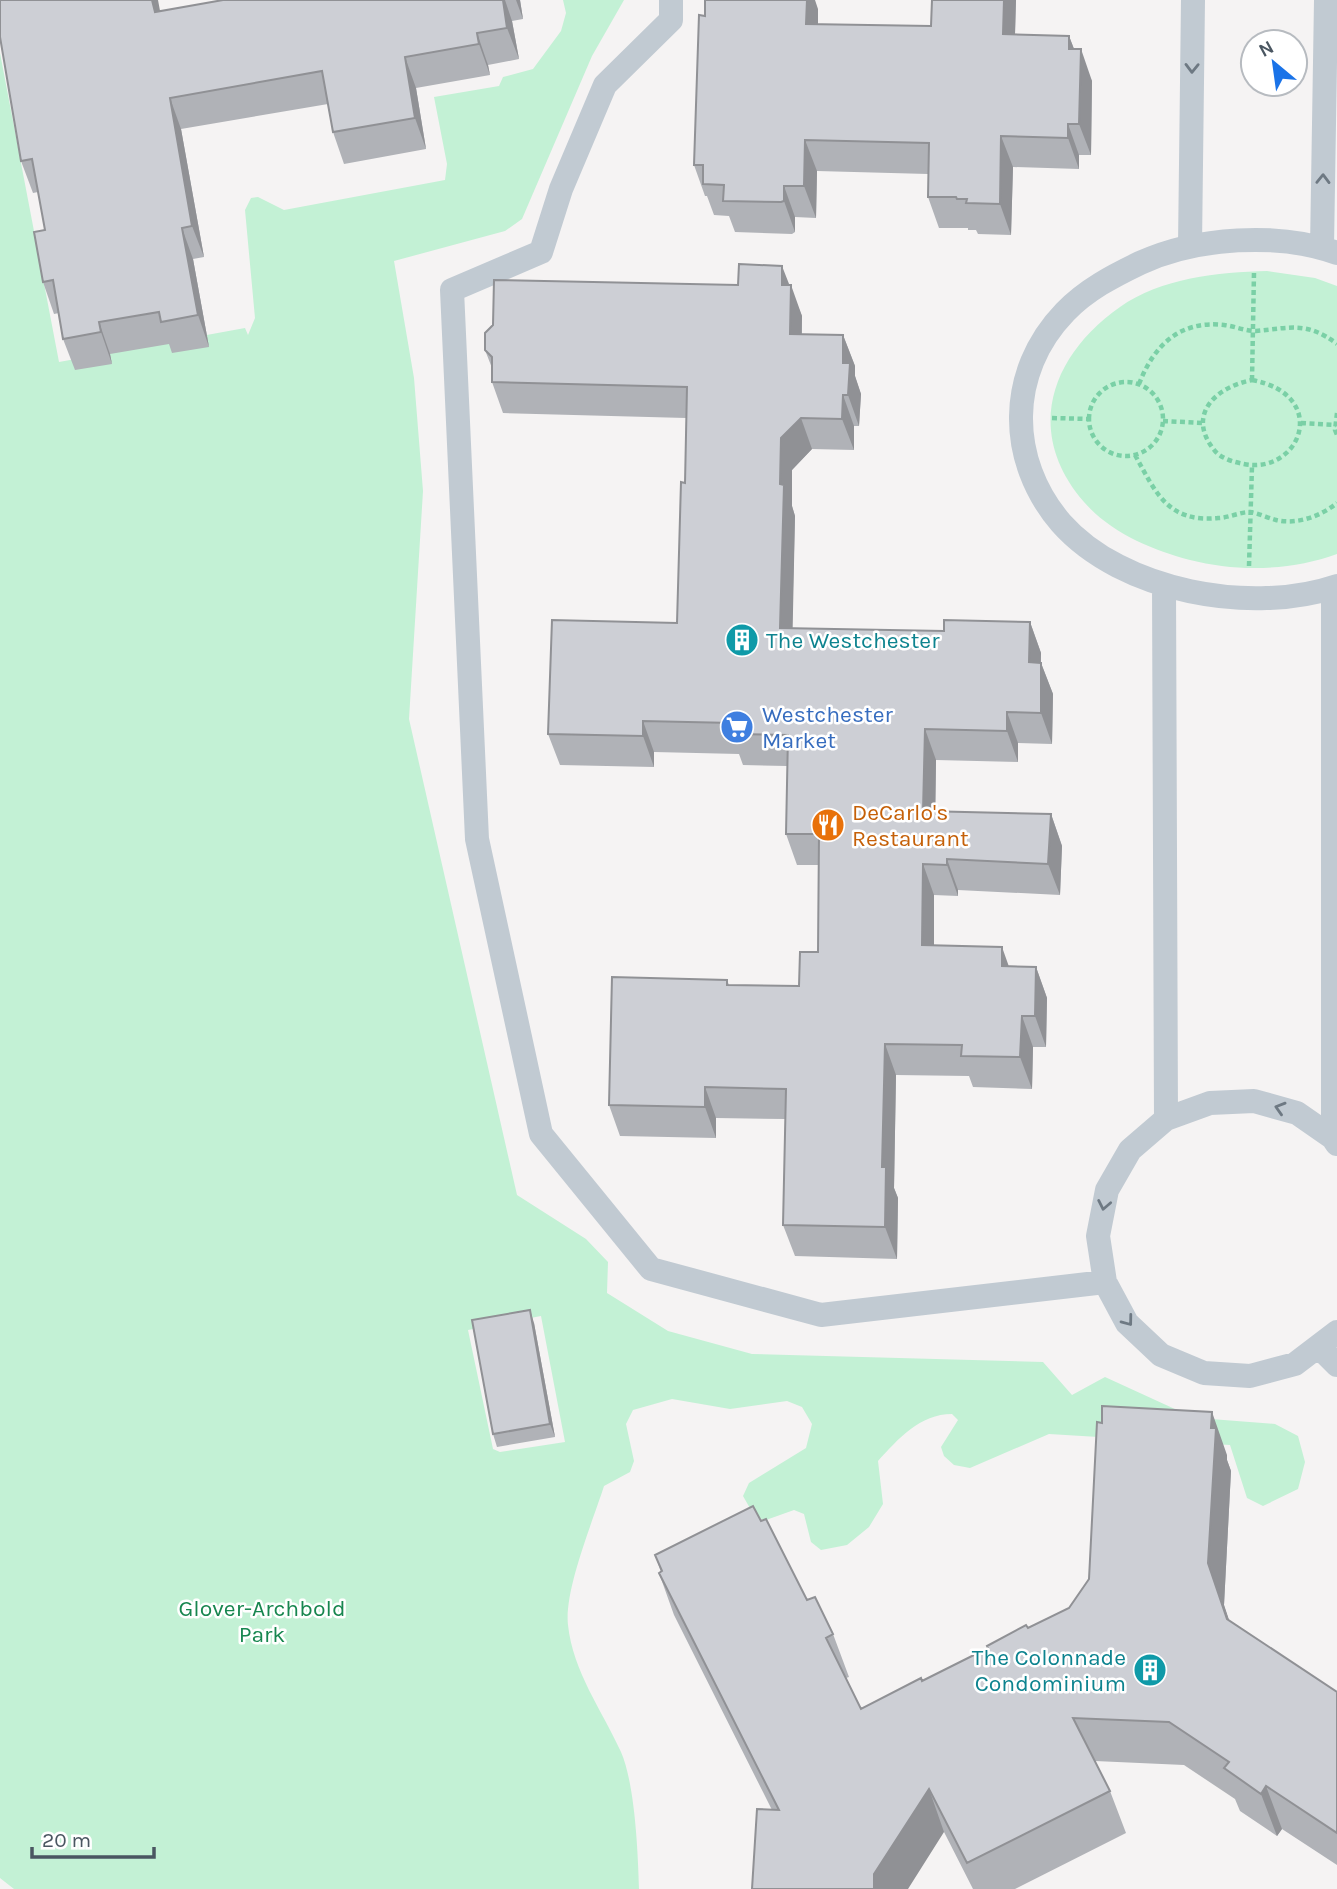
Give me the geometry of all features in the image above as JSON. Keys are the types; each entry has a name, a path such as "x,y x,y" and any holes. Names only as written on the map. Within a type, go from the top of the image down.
{"lane":[{"path":"671,0 671,20 605,85 561,189 541,252 452,290 477,839 541,1134 652,1269 808,1311 821,1314 1105,1282"},
{"path":"1190,246 1193,0"},
{"path":"1326,0 1329,251 1269,240 1190,246 1155,256 1105,280 1065,312 1037,351 1021,394 1020,440 1034,484 1062,523 1101,556 1164,585 1206,596 1264,599 1335,587 1335,1141"},
{"path":"1164,585 1166,1119"},
{"path":"1335,1141 1297,1113 1254,1101 1210,1103 1166,1119 1130,1150 1107,1190 1098,1236 1105,1282 1127,1323 1161,1355 1204,1373 1250,1376 1295,1364 1328,1340 1337,1365"}],"path":[{"path":"1252,380 1256,241"},
{"path":"1139,384 1145,368 1161,345 1187,328 1206,324 1252,331 1290,326 1311,329 1337,344"},
{"path":"1252,380 1271,383 1286,393 1297,407 1301,423 1297,439 1286,453 1271,462 1252,466 1233,462 1217,453 1207,439 1203,423 1207,406 1218,393 1234,383 1252,380"},
{"path":"1124,382 1139,384 1152,393 1161,405 1163,421 1159,435 1149,447 1136,455 1120,455 1105,450 1095,439 1089,425 1090,419 1090,409 1097,396 1109,386 1124,382"},
{"path":"1337,413 1337,435"},
{"path":"1045,418 1090,419"},
{"path":"1163,421 1203,423"},
{"path":"1301,423 1336,425"},
{"path":"1136,455 1164,504 1198,519 1250,512 1279,521 1302,520 1325,513 1337,503"},
{"path":"1249,574 1252,466"}],"green space":[{"name":"Glover-Archbold Park","path":"563,0 624,0 592,56 522,219 505,231 394,261 414,378 423,491 409,719 517,1195 586,1239 608,1262 607,1293 668,1331 752,1354 1043,1362 1072,1395 1105,1377 1177,1410 1211,1419 1275,1424 1298,1436 1305,1462 1298,1489 1263,1506 1247,1498 1230,1445 1049,1434 970,1468 954,1465 944,1456 941,1447 958,1420 952,1414 940,1415 910,1429 878,1461 883,1504 869,1527 847,1545 821,1550 811,1542 804,1514 794,1510 766,1520 755,1517 743,1496 749,1483 806,1448 812,1424 802,1407 787,1401 730,1409 672,1399 633,1410 626,1424 634,1461 630,1472 604,1486 570,1593 568,1625 582,1675 626,1766 635,1819 639,1889 14,1889 0,1878 0,53 59,362 245,328 248,335 255,318 245,210 251,198 258,197 284,210 445,180 447,164 434,97 499,86 503,77 533,69 561,31 566,13","holes":["541,1316 565,1442 500,1452 493,1449 468,1330"]},
{"path":"1267,271 1315,278 1337,286 1337,554 1283,567 1226,567 1176,556 1133,539 1095,513 1065,476 1054,449 1051,423 1053,397 1062,372 1076,348 1096,327 1136,297 1190,278"}],"building":[{"path":"0,0 152,0 155,12 223,0 503,0 507,28 477,33 479,44 405,57 415,118 333,132 322,71 170,98 192,226 182,228 198,315 161,322 159,312 99,322 101,332 63,339 53,280 43,282 34,232 45,230 32,159 21,161 0,37"},
{"path":"705,0 807,0 806,24 931,26 932,0 1004,0 1003,34 1069,36 1069,49 1081,49 1079,124 1068,124 1068,138 1001,136 1000,204 966,203 967,199 956,197 928,197 929,143 805,140 804,186 784,186 784,201 723,201 724,185 703,184 703,165 694,165 699,15 705,16"},
{"name":"The Westchester","path":"739,264 782,266 782,285 791,285 790,334 843,335 843,363 850,363 848,395 843,395 842,419 801,418 781,438 780,484 784,485 780,628 944,631 944,620 1030,622 1029,662 1041,663 1041,713 1007,712 1007,731 925,729 923,811 1051,814 1048,864 947,859 947,865 923,864 922,945 1002,947 1002,966 1036,967 1035,1016 1022,1016 1020,1057 961,1056 962,1045 885,1044 882,1167 886,1167 885,1227 783,1225 786,1089 705,1087 705,1107 609,1105 612,977 727,980 727,985 799,986 800,952 818,952 819,834 786,834 788,735 732,734 733,723 643,721 643,736 548,734 552,620 677,623 687,387 492,382 492,357 485,350 485,333 493,325 494,280 738,285"},
{"path":"530,1310 550,1424 493,1434 472,1320"},
{"name":"The Colonnade Condominium","path":"1102,1406 1212,1412 1211,1428 1216,1428 1208,1563 1227,1619 1337,1692 1337,1833 1266,1786 1261,1794 1224,1768 1229,1762 1169,1722 1073,1718 1110,1791 967,1863 929,1789 874,1874 874,1889 752,1889 757,1809 779,1810 659,1573 662,1571 655,1555 753,1506 761,1521 766,1519 807,1600 815,1597 833,1634 826,1638 861,1709 988,1648 987,1646 1026,1625 1028,1628 1069,1608 1089,1579 1097,1422 1102,1423"}],"place":[{"name":"The Westchester","path":"742,640"},
{"name":"Westchester Market","path":"737,727"},
{"name":"DeCarlo's Restaurant","path":"828,825"},
{"name":"The Colonnade Condominium","path":"1150,1670"}]}
